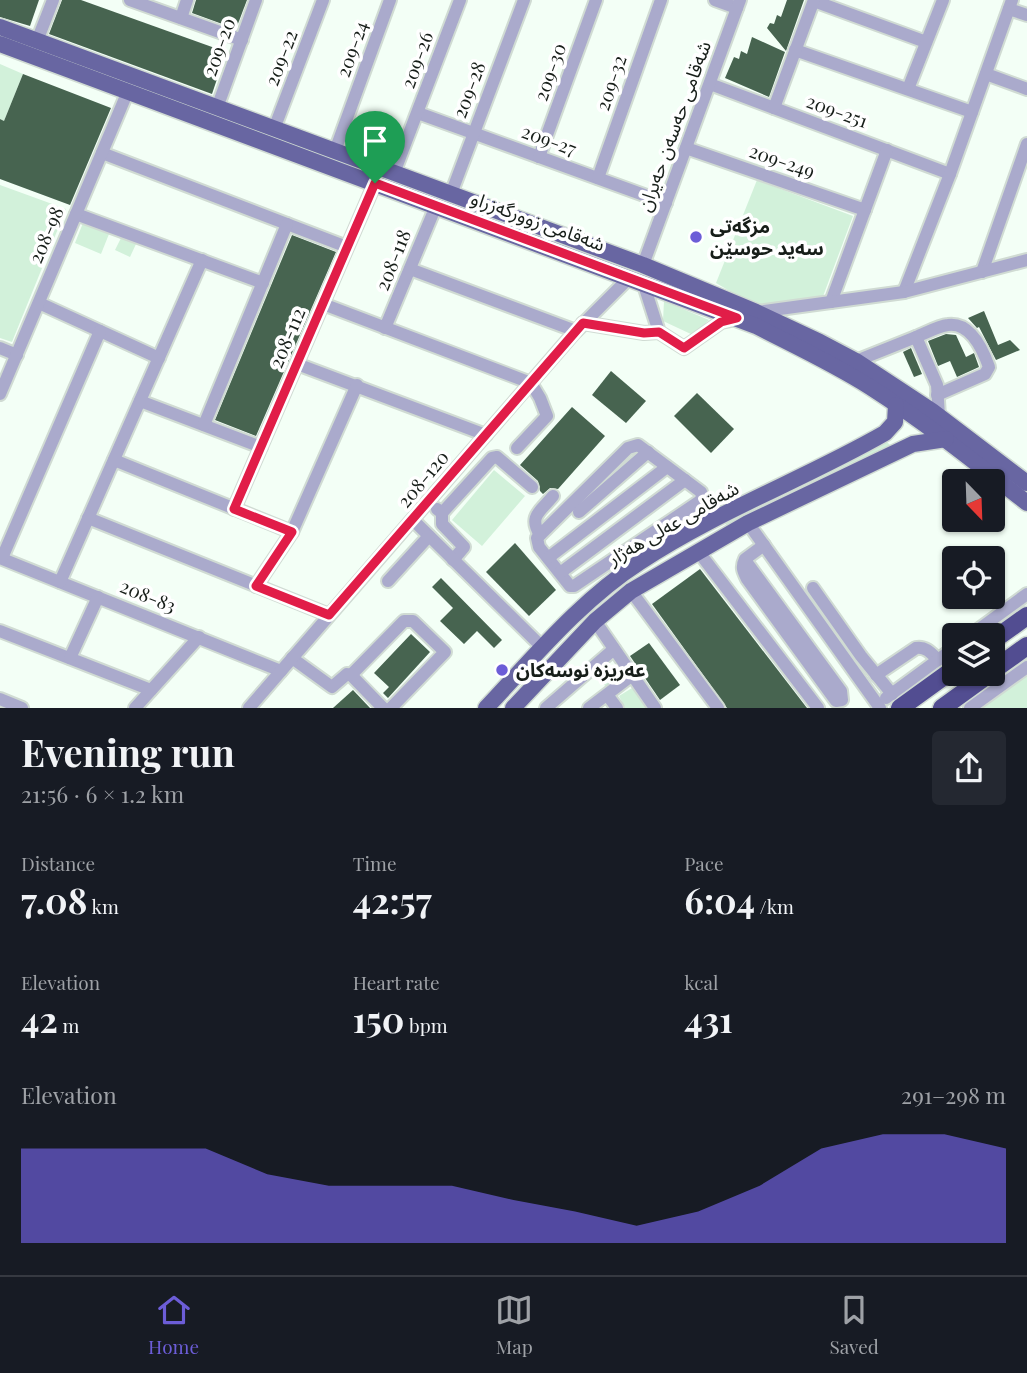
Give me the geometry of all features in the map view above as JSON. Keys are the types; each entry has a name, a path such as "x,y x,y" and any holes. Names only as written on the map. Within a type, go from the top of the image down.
{"highway":[{"path":"1005,632 1027,616"},
{"path":"1005,667 1027,646"},
{"path":"896,701 942,667"},
{"path":"942,708 973,686"}],"main road":[{"name":"شەقامی زوورگەزراو","path":"0,27 217,108 249,128 274,129 335,151 643,265 756,312 856,361 939,416 1027,484"},
{"name":"شەقامی زوورگەزراو","path":"0,44 128,91 249,128 375,183 737,318 829,363 896,405 946,439 1027,503"},
{"path":"885,433 895,422 896,405"},
{"path":"885,433 892,431 901,437 901,447 896,452"},
{"name":"شەقامی عەلی هەژار","path":"486,708 596,594 628,570 716,519 885,433"},
{"name":"شەقامی عەلی هەژار","path":"513,708 595,621 631,590 748,523 896,452 924,441 946,439"}],"street":[{"path":"37,41 53,0"},
{"path":"130,0 242,40"},
{"path":"181,18 187,0"},
{"name":"209-20","path":"217,108 256,0"},
{"name":"209-22","path":"274,129 323,0"},
{"name":"209-24","path":"335,151 390,0"},
{"name":"209-26","path":"394,173 460,0"},
{"name":"209-28","path":"451,194 524,0"},
{"name":"209-30","path":"539,157 596,0"},
{"name":"209-32","path":"598,178 661,0"},
{"path":"715,0 739,4"},
{"path":"774,108 814,0 926,42"},
{"path":"908,89 943,0"},
{"name":"شەقامی حەسەن حەیران","path":"643,265 739,4"},
{"path":"904,292 950,174 1010,4 1027,15"},
{"path":"795,50 972,112"},
{"path":"986,74 1027,89"},
{"name":"209-251","path":"710,84 950,174"},
{"name":"208-98","path":"0,394 128,91"},
{"name":"209-27","path":"418,113 666,203"},
{"path":"982,272 1027,144"},
{"name":"209-249","path":"686,148 865,210"},
{"path":"831,302 887,150"},
{"path":"102,153 347,247"},
{"name":"208-112","path":"234,509 375,183"},
{"name":"208-118","path":"385,328 436,205"},
{"path":"76,215 263,284"},
{"path":"204,425 287,224"},
{"path":"60,582 202,260"},
{"path":"756,312 904,292 1027,260"},
{"path":"410,269 580,327 659,332"},
{"path":"636,280 659,332 684,348 721,322 737,318"},
{"name":"208-120","path":"249,708 580,327 636,280"},
{"path":"39,303 159,358"},
{"path":"323,304 531,383 547,416 517,448"},
{"path":"856,361 947,324 958,325 970,332 989,368 985,374 937,395"},
{"path":"1,558 100,331"},
{"path":"916,337 937,385 939,416"},
{"path":"0,348 17,355"},
{"path":"297,364 486,435"},
{"path":"256,586 292,532 357,385"},
{"path":"140,401 261,447"},
{"path":"648,452 667,467 701,492 700,501 574,586 570,586 548,558 537,538 648,452"},
{"path":"453,560 464,547 442,524 442,513 492,458 497,457 532,487"},
{"path":"114,460 292,532"},
{"path":"548,558 667,467"},
{"path":"560,573 685,480"},
{"path":"540,535 534,526 535,517 554,496"},
{"path":"428,503 442,513"},
{"path":"576,508 628,570"},
{"path":"88,518 329,615"},
{"path":"413,520 543,648"},
{"path":"748,523 877,707 896,701 813,588"},
{"path":"388,581 429,536"},
{"path":"745,560 841,691 842,700 836,701 742,570 745,560 764,545"},
{"path":"698,551 818,708"},
{"name":"208-83","path":"1,558 281,671"},
{"path":"631,590 718,708"},
{"path":"987,623 1027,594"},
{"path":"70,658 98,597"},
{"path":"292,658 332,687 347,674 351,674 404,621 413,621 445,652 391,708"},
{"path":"595,621 655,708"},
{"path":"0,631 151,690"},
{"path":"135,708 199,637"},
{"path":"876,675 916,648 921,647 942,661"},
{"path":"546,708 614,649"},
{"path":"1005,675 1027,667"},
{"path":"351,674 383,708"},
{"path":"589,708 631,676"},
{"path":"970,708 987,686"},
{"path":"608,696 617,708"},
{"path":"0,699 22,708"}],"green space":[{"path":"0,64 23,74 4,121 0,119"},
{"path":"757,180 853,216 822,299 753,305 716,283"},
{"path":"0,185 66,209 12,342 0,338"},
{"path":"83,223 109,234 101,254 75,243"},
{"path":"121,238 136,244 130,257 115,250"},
{"path":"664,301 709,320 693,335 663,321"},
{"path":"887,442 890,445 886,448 727,527 725,523"},
{"path":"494,470 525,496 482,546 452,520"},
{"path":"617,666 624,674 610,688 606,687 600,680"},
{"path":"1027,666 1027,708 968,708 999,686 1005,686 1005,682"},
{"path":"632,688 636,689 650,708 625,708 619,696"}],"building":[{"path":"0,0 39,0 30,26 0,17"},
{"path":"62,0 81,0 226,52 212,94 49,34"},
{"path":"196,0 247,0 236,29 192,13"},
{"path":"787,0 804,0 786,51 767,28 770,23 774,24 777,15 781,17"},
{"path":"752,37 785,52 769,97 725,78 734,57 739,59 741,51 747,54"},
{"path":"23,74 111,108 70,205 0,179 0,119 4,121"},
{"path":"292,235 336,252 256,436 215,420"},
{"path":"984,311 998,345 1010,340 1020,350 996,360 979,327 968,318"},
{"path":"946,334 956,335 966,357 974,353 979,367 957,377 950,361 938,366 928,341"},
{"path":"911,348 922,374 914,377 903,352"},
{"path":"611,371 646,401 626,423 592,395"},
{"path":"697,393 734,429 711,453 674,416"},
{"path":"572,407 605,436 558,489 550,488 543,494 538,481 520,465"},
{"path":"515,543 556,590 529,616 486,572"},
{"path":"700,569 807,708 727,708 652,604"},
{"path":"441,578 502,640 494,648 477,631 464,644 440,621 453,608 432,587"},
{"path":"411,634 430,652 388,698 383,693 389,687 374,673"},
{"path":"649,643 680,685 660,700 630,656"},
{"path":"353,690 370,708 333,708"}],"place":[{"name":"مزگەتی سەید حوسێن","path":"696,237"},
{"name":"عەریزە نوسەکان","path":"502,670"}],"route":[{"path":"375,183 737,318 721,322 684,348 659,332 644,333 583,323 329,615 256,586 292,532 234,509 375,183"}]}
